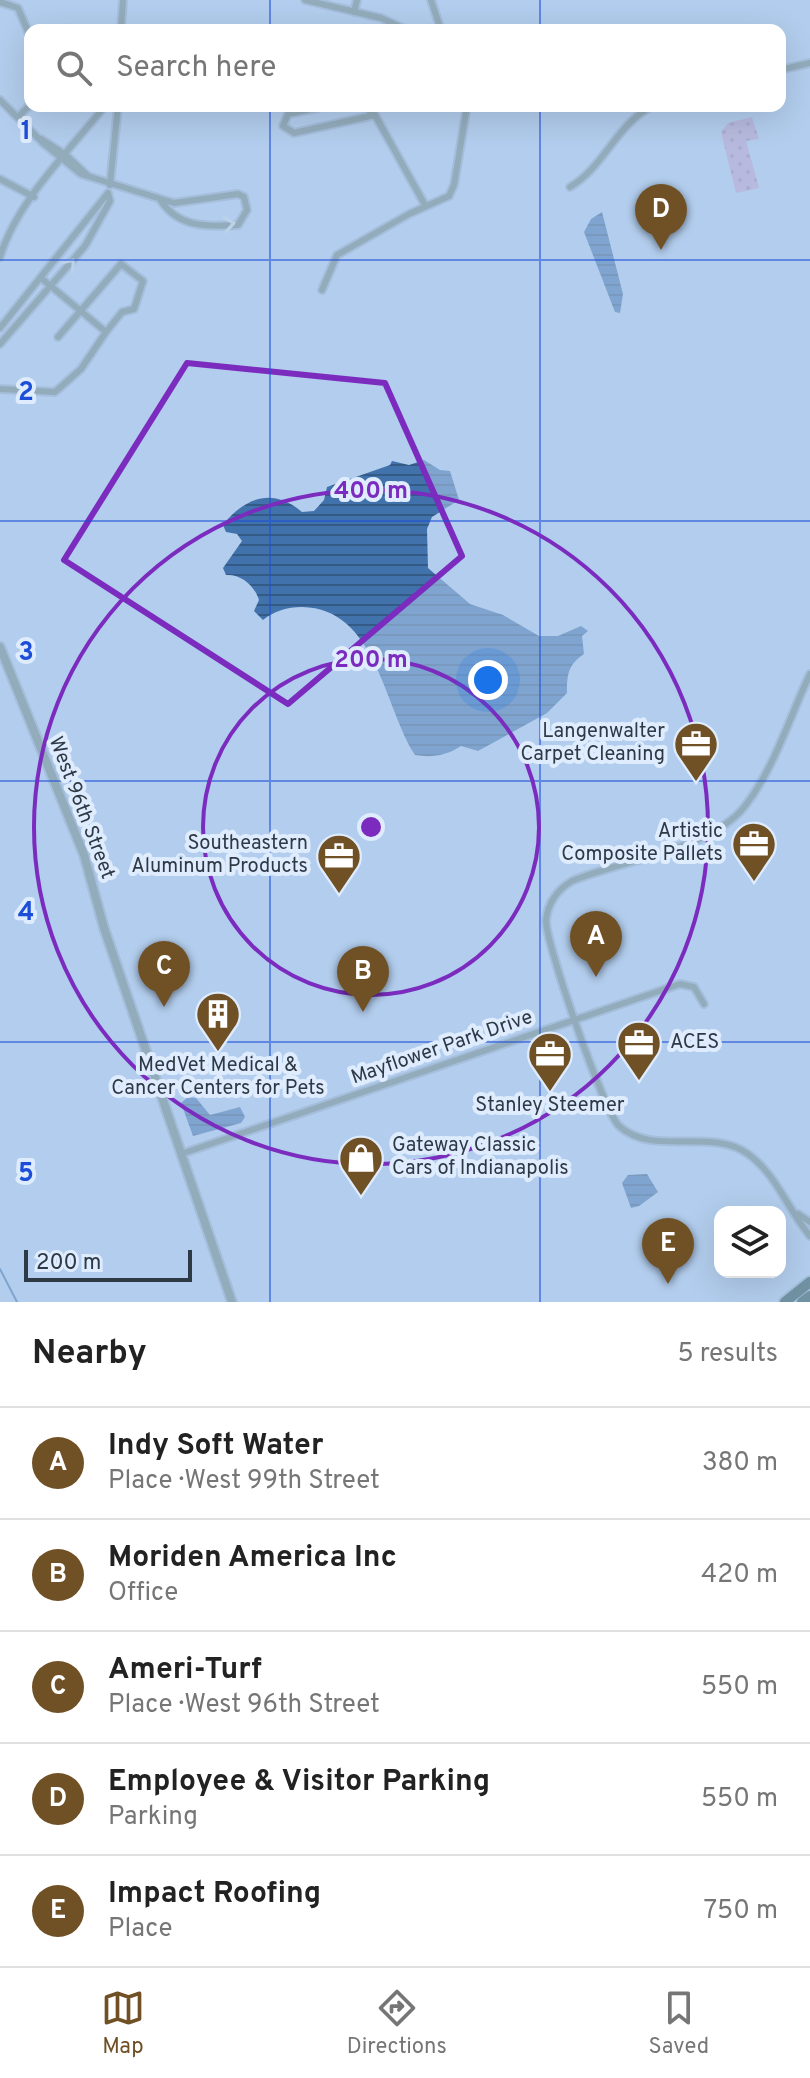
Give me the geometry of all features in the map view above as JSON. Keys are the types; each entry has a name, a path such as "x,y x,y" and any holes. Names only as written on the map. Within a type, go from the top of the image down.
{"main road":[{"path":"785,1302 810,1282"},
{"path":"802,1302 810,1296"}],"street":[{"path":"121,24 123,0"},
{"path":"305,0 381,18 394,24"},
{"path":"354,12 357,0"},
{"path":"431,0 439,24"},
{"path":"0,2 18,8 25,24"},
{"path":"786,69 810,63"},
{"path":"0,100 41,139 87,175 161,201 186,203 235,194 244,197 247,210 238,225 201,226 177,218 161,201"},
{"path":"18,117 24,111"},
{"path":"0,257 10,233 34,197 100,112"},
{"path":"0,328 108,193 117,112"},
{"path":"298,112 288,114 283,126 294,133 375,115"},
{"path":"371,112 425,205"},
{"path":"322,290 337,255 425,205 445,200 452,191 466,112"},
{"path":"570,187 590,175 622,131 645,112"},
{"path":"0,179 34,197"},
{"path":"0,344 98,227 110,201 108,193"},
{"path":"0,389 55,392 81,369 122,312 134,309 143,281 121,264 58,337"},
{"path":"41,278 106,332"},
{"name":"West 96th Street","path":"0,647 84,855 104,928 232,1302"},
{"path":"810,674 761,781 744,808 717,829 686,843 575,879 555,895 548,911 547,933 607,1108 620,1126 641,1137 714,1143 744,1151 798,1214 810,1236"},
{"name":"Mayflower Park Drive","path":"181,1154 683,983 694,987 704,1004"},
{"path":"798,1214 810,1222"}],"highlighted area":[{"path":"187,363 385,383 462,556 288,704 64,560"}],"shaded area":[{"path":"752,117 759,139 746,141 759,188 736,193 721,132 728,123"}],"water":[{"path":"602,212 623,294 620,313 615,312 584,232 591,219"},
{"path":"424,460 440,470 450,471 459,500 432,517 427,529 428,568 470,604 503,615 539,636 558,636 581,626 588,631 582,636 584,654 570,670 567,693 547,713 478,751 461,746 445,754 428,756 415,755 375,663 347,624 327,612 302,607 281,610 263,620 254,611 259,600 254,590 242,579 226,575 223,568 242,541 237,534 226,532 223,525 250,502 270,498 291,504 302,512 314,511 324,500 327,487 390,465 392,461 409,465"},
{"path":"188,1097 196,1098 210,1115 240,1107 245,1117 241,1123 193,1136 181,1103"},
{"path":"647,1174 658,1192 631,1208 622,1183 628,1175"}],"waterway":[{"path":"0,1269 17,1302"}],"place":[{"name":"Employee & Visitor Parking","path":"661,250"},
{"name":"Langenwalter Carpet Cleaning","path":"696,783"},
{"name":"Artistic Composite Pallets","path":"754,883"},
{"name":"Southeastern Aluminum Products","path":"339,895"},
{"name":"Indy Soft Water","path":"596,977"},
{"name":"Ameri-Turf","path":"164,1007"},
{"name":"Moriden America Inc","path":"363,1012"},
{"name":"MedVet Medical & Cancer Centers for Pets","path":"218,1053"},
{"name":"ACES","path":"639,1082"},
{"name":"Stanley Steemer","path":"550,1093"},
{"name":"Gateway Classic Cars of Indianapolis","path":"361,1197"},
{"name":"Impact Roofing","path":"668,1284"}]}
